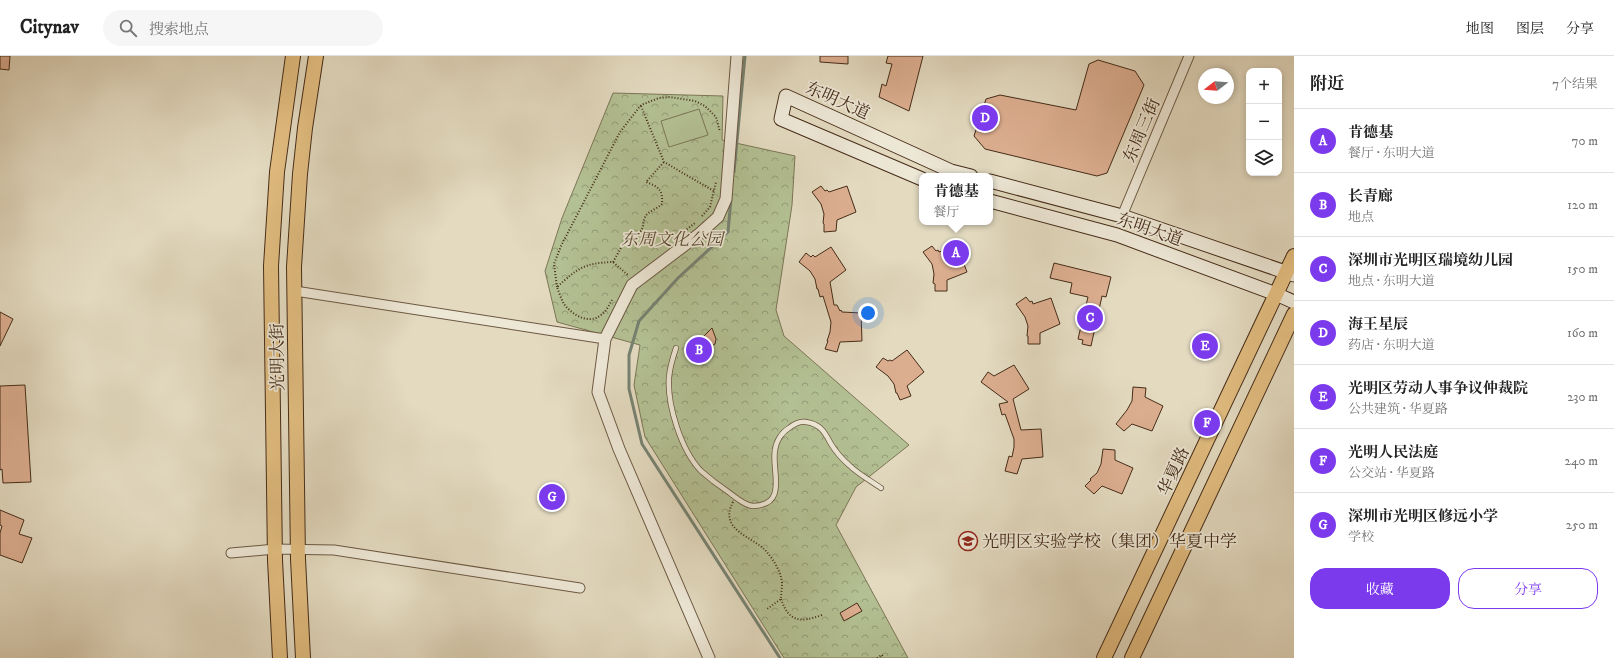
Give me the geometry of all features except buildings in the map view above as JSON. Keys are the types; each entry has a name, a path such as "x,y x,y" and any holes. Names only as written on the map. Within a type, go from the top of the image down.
{"main road":[{"name":"光明大街","path":"280,658 275,549 271,266 277,172 293,56"},
{"name":"光明大街","path":"303,658 298,549 294,267 300,174 305,128 316,56"},
{"name":"东明大道","path":"919,178 781,119 786,96 951,171 959,173"},
{"name":"东明大道","path":"993,182 1122,216 1290,273"},
{"name":"东明大道","path":"993,202 1117,235 1294,302"},
{"name":"华夏路","path":"1104,658 1276,294 1290,273 1294,256"},
{"path":"1132,658 1294,314"}],"street":[{"path":"709,658 619,449 598,392 605,339 632,285 633,276 698,234 718,217 726,199 737,56"},
{"name":"东周三街","path":"1122,216 1189,56"},
{"path":"295,290 605,339"},
{"path":"231,553 275,549 334,550 580,588"}],"lane":[{"path":"676,348 669,378 670,404 678,429 689,453 700,470 718,485 751,506 762,505 772,498 776,489 774,450 779,438 785,430 795,424 805,422 815,424 825,431 832,445 845,462 881,488"}],"path":[{"path":"613,298 602,315 593,320 584,319 575,314 565,304 557,287 554,264 561,246 620,132 641,105 659,98 670,97 695,101 705,106 716,117 720,132 720,139"},
{"path":"641,105 664,162 714,191"},
{"path":"613,262 630,232 635,233 642,231 645,226 645,218 648,213 656,210 662,204 660,190 656,186 646,182 664,162"},
{"path":"676,238 700,218 710,207 718,176"},
{"path":"557,287 574,271 594,263 613,262 633,276"},
{"path":"736,497 730,508 730,520 735,529 755,541 767,551 776,565 782,583 780,599 784,610 791,618 801,620 812,619 822,615"},
{"path":"767,609 780,599"},
{"path":"877,658 882,655 883,658"}],"green space":[{"name":"东周文化公园","path":"613,93 723,96 722,140 795,156 792,205 776,310 784,336 909,445 856,487 836,525 908,658 784,658 645,437 634,385 640,345 557,322 545,271 562,218"},
{"path":"699,109 708,135 669,147 661,121"}],"waterway":[{"path":"734,172 745,56"},
{"path":"731,199 728,232 678,278 639,321 629,355 629,389 642,444 780,658"}],"place":[{"name":"海王星辰","path":"985,118"},
{"name":"肯德基","path":"956,253"},
{"name":"深圳市光明区瑞境幼儿园","path":"1090,318"},
{"name":"光明区劳动人事争议仲裁院","path":"1205,346"},
{"name":"长青廊","path":"699,350"},
{"name":"光明人民法庭","path":"1207,423"},
{"name":"深圳市光明区修远小学","path":"552,497"},
{"name":"光明区实验学校（集团）华夏中学","path":"968,541"}]}
